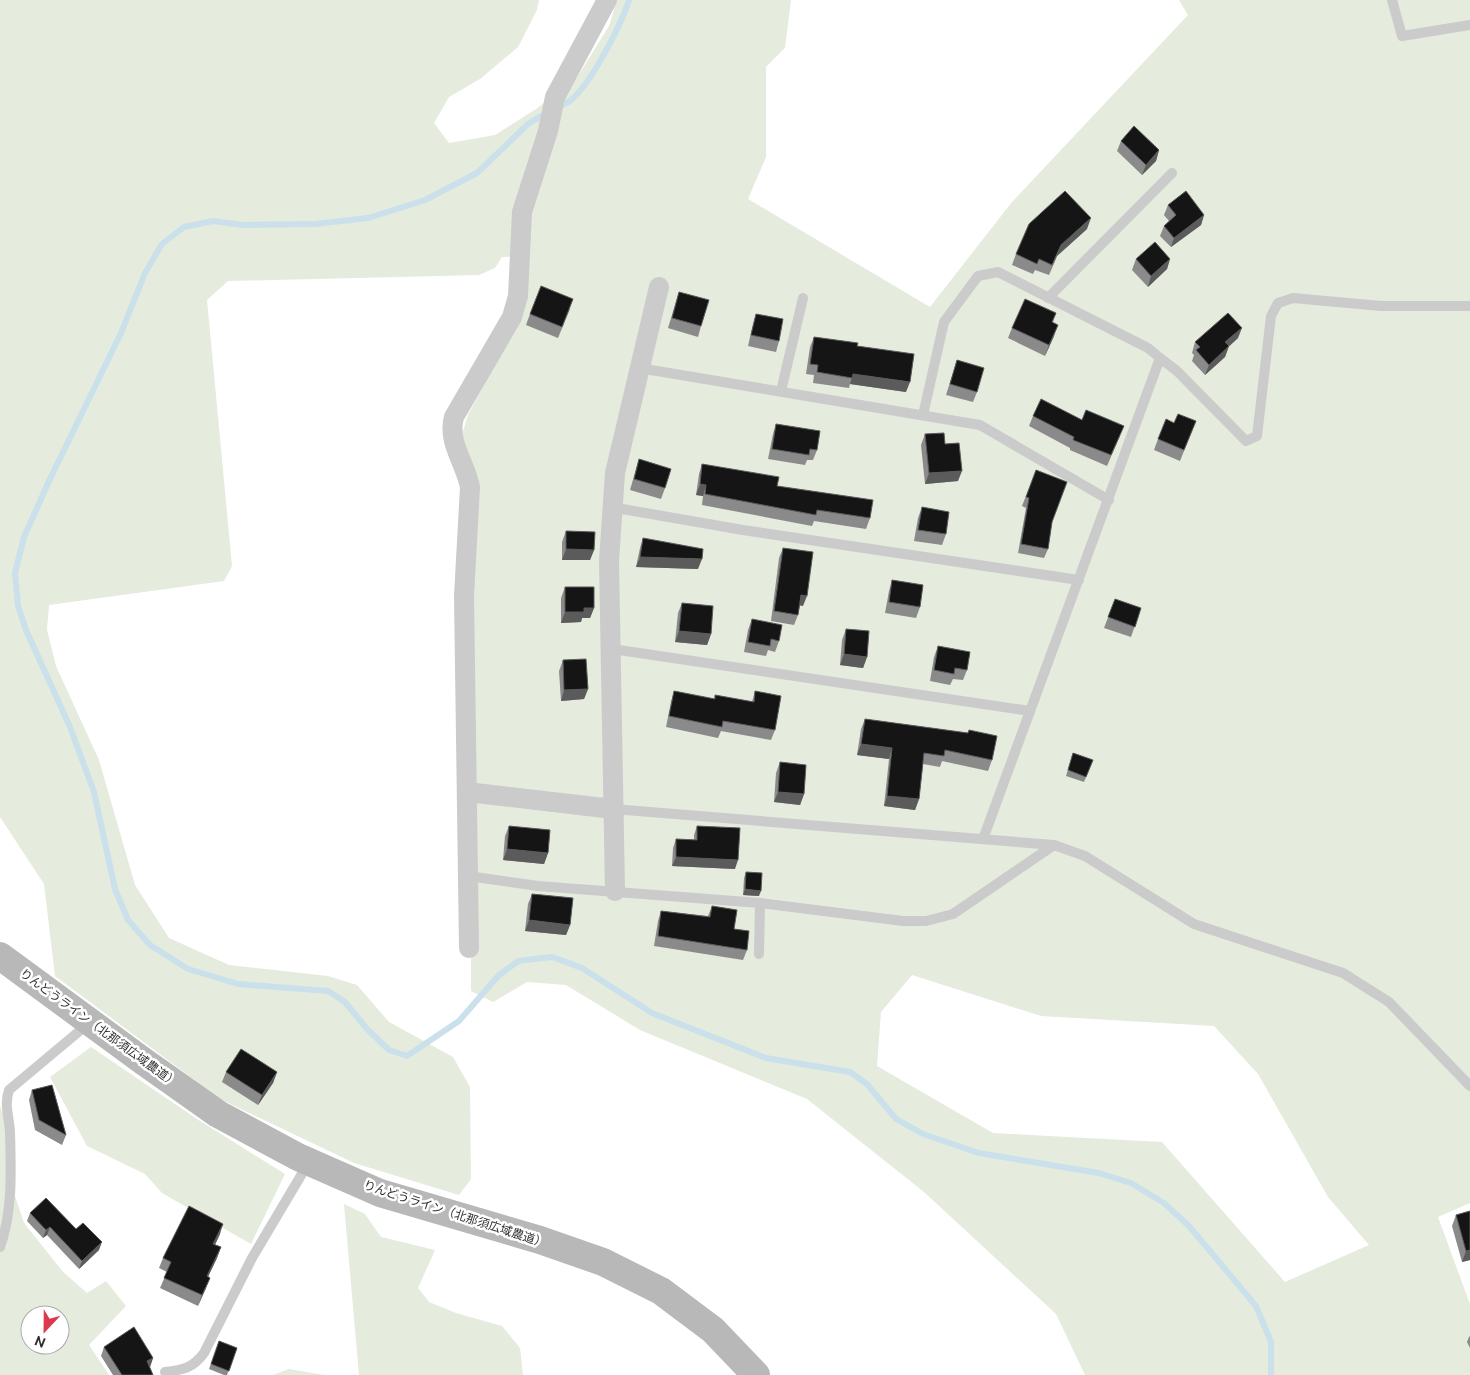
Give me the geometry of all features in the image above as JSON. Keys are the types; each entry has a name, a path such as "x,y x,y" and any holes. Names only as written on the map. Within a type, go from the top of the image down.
{"street":[{"path":"469,948 464,596 470,487 467,471 453,442 450,430 454,417 512,317 518,296 522,212 548,131 555,97 607,0"},
{"path":"615,891 609,561 611,507 615,473 659,287"},
{"path":"467,792 613,809"},
{"name":"りんどうライン（北那須広域農道）","path":"0,956 218,1114 309,1162 380,1193 540,1240 603,1262 661,1291 713,1330 756,1375"}],"lane":[{"path":"1392,0 1402,36 1470,25"},
{"path":"1048,298 1172,173"},
{"path":"923,415 944,322 978,276 998,272 1148,348 1177,371 1246,442 1257,436 1271,316 1278,303 1293,298 1381,306 1470,306"},
{"path":"781,391 803,298"},
{"path":"983,839 1160,358"},
{"path":"639,368 980,425 1109,500"},
{"path":"611,507 743,530 1079,580"},
{"path":"612,649 1030,711"},
{"path":"613,809 1054,844 1085,856 1194,924 1342,973 1389,1002 1470,1086"},
{"path":"468,876 538,886 760,904 926,922 953,914 1054,844"},
{"path":"759,954 760,904"},
{"path":"0,1248 9,1203 10,1186 10,1126 5,1102 8,1090 90,1022"},
{"path":"165,1372 183,1370 195,1365 204,1353 252,1258 309,1162"}],"shaded area":[{"path":"0,0 539,0 537,10 518,47 480,79 449,97 434,123 449,143 495,135 536,109 576,79 609,26 617,0 791,0 785,48 766,67 766,157 748,199 930,307 1012,202 1188,15 1179,0 1470,0 1470,1203 1438,1217 1470,1304 1470,1375 1085,1375 1056,1314 924,1192 807,1099 640,1030 566,985 527,982 493,1002 471,991 471,581 462,434 468,415 524,308 527,256 502,257 495,268 479,275 228,281 207,300 232,566 224,581 49,605 47,630 56,666 99,760 135,885 169,938 229,965 328,976 357,985 389,1022 453,1057 470,1087 471,1179 459,1195 354,1163 220,1099 55,976 44,884 0,817","holes":["912,975 1041,1016 1214,1026 1258,1074 1328,1197 1369,1245 1285,1282 1162,1142 993,1133 877,1066 881,1012"]},
{"path":"91,1047 197,1119 285,1174 251,1244 162,1193 145,1174 87,1146 50,1077"},
{"path":"0,1106 13,1142 14,1193 24,1223 63,1272 87,1293 106,1281 126,1306 89,1345 109,1375 0,1375"},
{"path":"344,1204 365,1214 381,1237 435,1250 418,1288 429,1302 456,1313 502,1326 520,1348 523,1375 359,1375"},
{"path":"289,1369 324,1375 273,1375"}],"building":[{"path":"1134,126 1159,150 1146,165 1121,141"},
{"path":"1065,191 1091,218 1061,245 1052,265 1039,259 1037,264 1016,254 1029,224"},
{"path":"1186,191 1204,215 1174,238 1164,226 1176,215 1168,205"},
{"path":"1155,242 1170,259 1151,276 1136,259"},
{"path":"541,286 573,299 562,327 530,314"},
{"path":"679,292 709,300 701,326 672,318"},
{"path":"1025,299 1056,313 1052,322 1058,325 1049,345 1012,328"},
{"path":"1228,313 1242,328 1225,342 1229,346 1209,365 1196,350 1200,347 1195,342"},
{"path":"756,314 783,319 779,341 751,335"},
{"path":"814,337 858,343 857,346 914,354 910,382 853,374 852,378 817,372 818,365 810,364"},
{"path":"957,360 984,368 977,392 950,384"},
{"path":"1041,399 1082,420 1086,410 1124,426 1111,455 1073,440 1074,437 1033,416"},
{"path":"1178,414 1196,421 1184,450 1158,439 1166,419 1174,423"},
{"path":"776,424 820,431 817,450 810,449 809,455 772,449"},
{"path":"944,433 945,444 959,443 962,471 929,473 925,434"},
{"path":"639,459 671,469 665,488 634,479"},
{"path":"702,464 779,477 777,486 873,500 870,518 817,510 816,515 705,494 706,485 700,484"},
{"path":"1036,470 1067,482 1052,522 1048,549 1021,544 1029,498 1026,497"},
{"path":"922,507 949,512 946,534 918,530"},
{"path":"566,531 595,532 594,550 566,549"},
{"path":"643,538 703,549 702,559 640,557"},
{"path":"783,548 813,552 807,596 801,595 798,615 774,611"},
{"path":"892,580 923,585 920,607 889,602"},
{"path":"565,587 594,587 594,608 584,608 584,612 565,612"},
{"path":"1115,599 1141,608 1135,627 1108,617"},
{"path":"682,603 713,606 711,634 679,631"},
{"path":"752,619 782,625 779,641 771,639 770,646 748,642"},
{"path":"846,629 869,631 867,657 844,654"},
{"path":"938,646 970,652 967,670 955,668 954,674 934,670"},
{"path":"586,659 588,689 564,690 563,660"},
{"path":"674,691 715,699 715,695 754,702 755,691 781,696 775,730 723,721 722,727 669,716"},
{"path":"865,719 968,733 969,730 997,736 992,760 945,750 944,756 924,753 919,799 887,796 892,748 861,744"},
{"path":"1073,753 1093,760 1086,777 1068,770"},
{"path":"780,762 806,765 804,794 778,792"},
{"path":"509,826 550,830 548,853 507,849"},
{"path":"697,826 740,828 738,860 676,857 676,839 697,840"},
{"path":"746,872 762,873 761,891 745,889"},
{"path":"532,894 573,898 570,925 529,920"},
{"path":"712,906 737,910 734,929 749,931 747,950 658,936 661,911 710,917"},
{"path":"241,1049 277,1072 262,1095 226,1072"},
{"path":"52,1085 66,1135 39,1120 32,1090"},
{"path":"46,1198 76,1229 83,1223 102,1242 82,1261 50,1227 46,1230 30,1213"},
{"path":"189,1206 223,1224 213,1244 221,1247 207,1276 210,1278 202,1295 164,1278 171,1262 163,1258"},
{"path":"1470,1211 1470,1250 1466,1251 1456,1215"},
{"path":"134,1327 153,1358 147,1361 153,1375 122,1375 104,1347"},
{"path":"219,1341 237,1348 229,1371 211,1364"}],"waterway":[{"path":"557,108 571,100 579,92 596,68 629,0"},
{"path":"548,112 528,124 477,173 425,200 368,218 315,224 242,225 213,221 184,227 162,244 145,273 121,333 24,537 15,573 18,606 26,630 70,727 94,792 115,889 128,920 150,945 188,969 238,984 328,991 345,1002 367,1029 389,1050 407,1056 459,1021 498,976 518,961 552,957 582,968 652,1013 766,1058 850,1072 867,1084 896,1119 923,1134 979,1153 1099,1173 1131,1183 1164,1203 1189,1226 1256,1306 1271,1342 1271,1375"}]}
